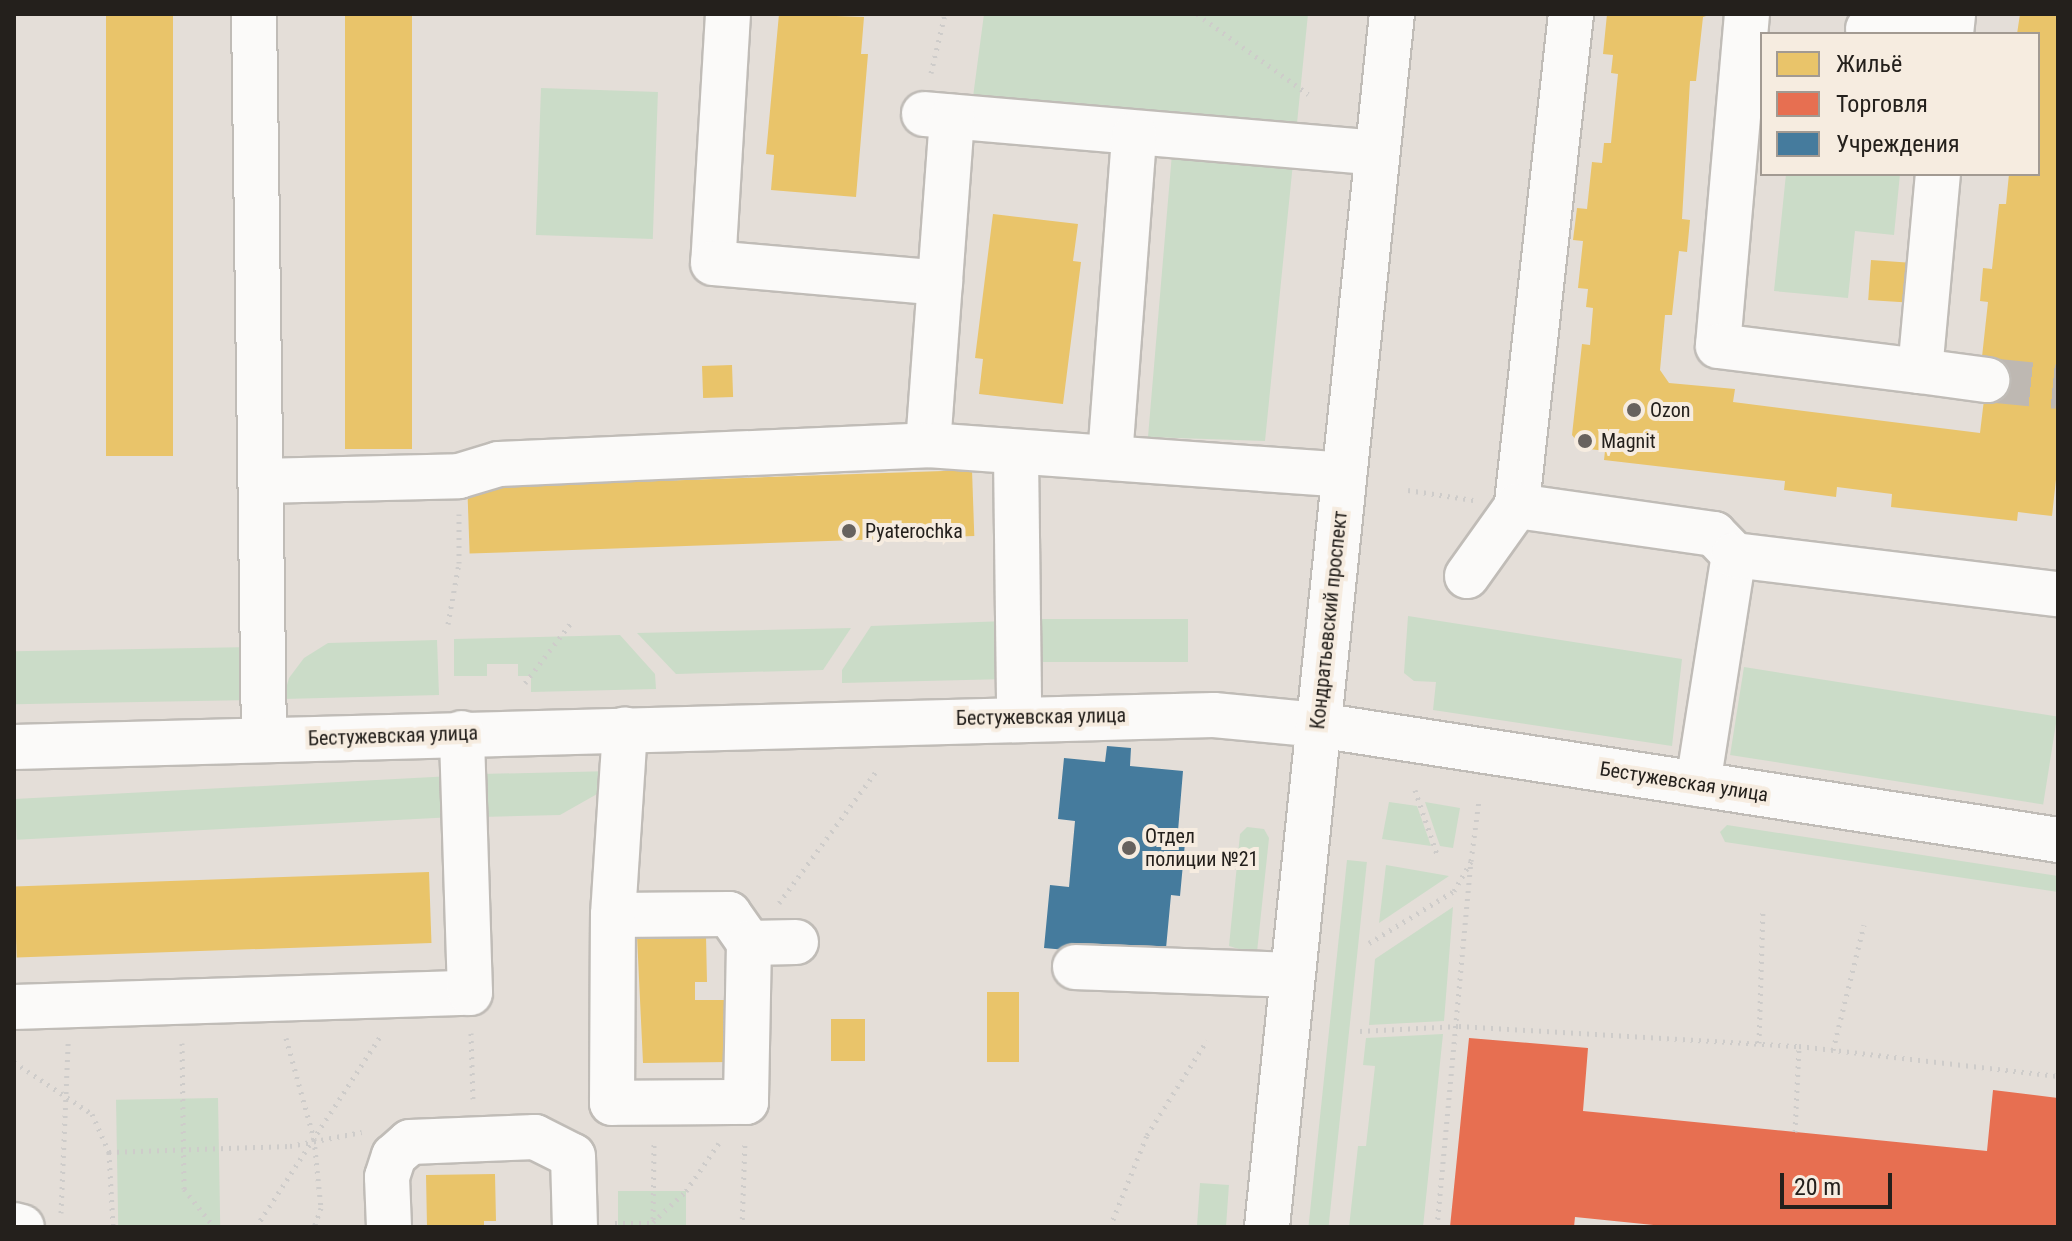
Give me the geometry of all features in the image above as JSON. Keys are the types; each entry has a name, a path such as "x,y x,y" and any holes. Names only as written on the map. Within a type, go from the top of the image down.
{"street":[{"path":"254,14 264,740"},
{"path":"728,14 713,263 940,283"},
{"name":"Кондратьевский проспект","path":"1267,1227 1392,14"},
{"path":"1467,576 1517,506 1571,14"},
{"path":"1747,14 1718,346 1987,380"},
{"path":"1868,29 1902,32"},
{"path":"928,445 940,283 938,115 1134,135 1376,153"},
{"path":"1110,457 1134,135"},
{"path":"1920,371 1938,176"},
{"path":"260,481 459,476 499,464 928,445 1016,454 1110,457 1344,475"},
{"path":"1016,454 1019,717"},
{"path":"1517,506 1714,534 1734,555 2058,594"},
{"path":"1698,784 1734,555"},
{"name":"Бестужевская улица","path":"14,747 1019,717 1214,715 1318,725 2058,840"},
{"path":"613,915 729,914 749,943 746,1102 612,1103 613,915 625,729"},
{"path":"14,1007 470,993 462,733"},
{"path":"749,943 796,942"},
{"path":"1075,967 1292,975"},
{"path":"389,1227 387,1177 394,1156 410,1142 535,1137 573,1156 575,1227"},
{"path":"14,1225 40,1223"}],"path":[{"path":"938,115 945,14"},
{"path":"1197,14 1308,94"},
{"path":"448,624 459,563 459,476"},
{"path":"1408,490 1517,506"},
{"path":"525,683 573,620"},
{"path":"749,943 877,770"},
{"path":"1415,790 1438,857"},
{"path":"1437,1227 1479,800"},
{"path":"1369,943 1454,891 1471,861"},
{"path":"1759,1043 1763,909"},
{"path":"1833,1050 1864,925"},
{"path":"470,993 473,1138"},
{"path":"256,1227 407,995"},
{"path":"275,999 314,1139 321,1208 314,1227"},
{"path":"182,1002 184,1189 214,1227"},
{"path":"40,1223 65,1096 70,1006"},
{"path":"1360,1031 1459,1026 1759,1043 2058,1076"},
{"path":"1110,1227 1147,1135 1207,1040"},
{"path":"1795,1132 1799,1046"},
{"path":"14,1062 92,1114 109,1152 113,1227"},
{"path":"653,1225 686,1191 746,1102"},
{"path":"742,1227 746,1102"},
{"path":"653,1225 654,1103"},
{"path":"109,1152 290,1146 314,1139"}],"green space":[{"path":"984,14 1308,14 1265,441 1148,437 1175,118 973,97"},
{"path":"541,88 658,92 653,239 536,235"},
{"path":"1786,176 1900,176 1894,235 1855,231 1848,298 1774,291"},
{"path":"1408,616 1682,659 1672,746 1433,710 1436,682 1414,681 1404,673"},
{"path":"1031,619 1188,619 1188,662 1031,662"},
{"path":"1006,621 1007,679 842,683 842,670 871,626"},
{"path":"851,628 823,670 676,674 637,633"},
{"path":"620,635 655,674 656,689 531,692 531,676 518,676 518,664 487,664 487,676 454,676 454,639"},
{"path":"437,640 439,695 283,699 289,678 304,658 328,643"},
{"path":"252,647 253,700 15,704 14,651"},
{"path":"1744,667 2057,717 2043,804 1730,755"},
{"path":"614,771 613,785 560,815 481,817 481,774"},
{"path":"452,776 454,817 17,840 15,799"},
{"path":"1389,802 1417,806 1431,846 1382,839"},
{"path":"1425,802 1460,808 1453,848 1440,846"},
{"path":"1727,825 2058,876 2058,892 1725,842 1720,832"},
{"path":"1247,827 1264,829 1269,838 1257,952 1252,953 1229,946 1240,834"},
{"path":"1347,860 1367,862 1329,1227 1308,1227"},
{"path":"1386,865 1449,876 1379,923"},
{"path":"1453,907 1444,1021 1369,1025 1375,959"},
{"path":"1443,1034 1423,1227 1349,1227 1358,1146 1366,1146 1375,1066 1363,1065 1366,1038"},
{"path":"218,1098 220,1227 118,1227 116,1100"},
{"path":"1200,1183 1229,1185 1226,1227 1197,1227"},
{"path":"618,1191 686,1191 686,1227 618,1227"}],"building: Жильё":[{"path":"106,14 173,14 173,456 106,456"},
{"path":"345,14 412,14 412,449 345,449"},
{"path":"779,14 864,17 861,54 868,54 856,197 771,190 774,155 766,154"},
{"path":"1607,14 1712,14 1703,17 1696,81 1690,81 1682,219 1690,220 1687,252 1679,251 1672,315 1665,315 1660,370 1669,383 1735,389 1733,402 1980,433 1988,366 1981,366 1988,302 1980,301 1983,268 1992,269 1999,204 2006,204 2009,176 2040,176 2040,32 2017,32 2020,14 2058,14 2058,461 2052,516 2018,512 2017,521 1891,507 1892,494 1837,487 1836,497 1784,490 1785,481 1604,460 1605,451 1582,448 1572,435 1582,344 1590,345 1593,308 1586,307 1588,289 1578,288 1583,241 1573,240 1577,208 1587,209 1592,162 1602,163 1604,143 1611,143 1618,74 1611,73 1613,55 1603,54"},
{"path":"993,214 1078,224 1073,261 1081,262 1063,404 979,394 983,359 975,358"},
{"path":"1871,260 1910,263 1907,303 1868,300"},
{"path":"732,365 733,397 703,398 702,366"},
{"path":"972,470 974,536 470,554 467,488"},
{"path":"429,872 431,943 17,957 14,886"},
{"path":"706,935 707,982 695,982 695,1000 729,1000 730,1062 643,1063 637,936"},
{"path":"987,992 1019,992 1019,1062 987,1062"},
{"path":"831,1019 865,1019 865,1061 831,1061"},
{"path":"495,1174 496,1221 484,1221 484,1227 427,1227 426,1175"}],"building: Торговля":[{"path":"1469,1038 1588,1048 1583,1111 1987,1151 1993,1090 2058,1098 2058,1227 1673,1227 1575,1217 1574,1227 1450,1227"}],"building: Учреждения":[{"name":"Отдел полиции №21","path":"1107,746 1131,748 1130,766 1183,771 1178,831 1186,832 1180,896 1171,895 1165,959 1044,948 1050,885 1069,887 1075,821 1058,819 1064,758 1105,762"}],"tunnel":[{"path":"1987,380 2058,387"}],"place":[{"name":"Ozon","path":"1634,410"},
{"name":"Magnit","path":"1585,441"},
{"name":"Pyaterochka","path":"849,531"},
{"name":"Отдел полиции №21","path":"1129,848"}]}
